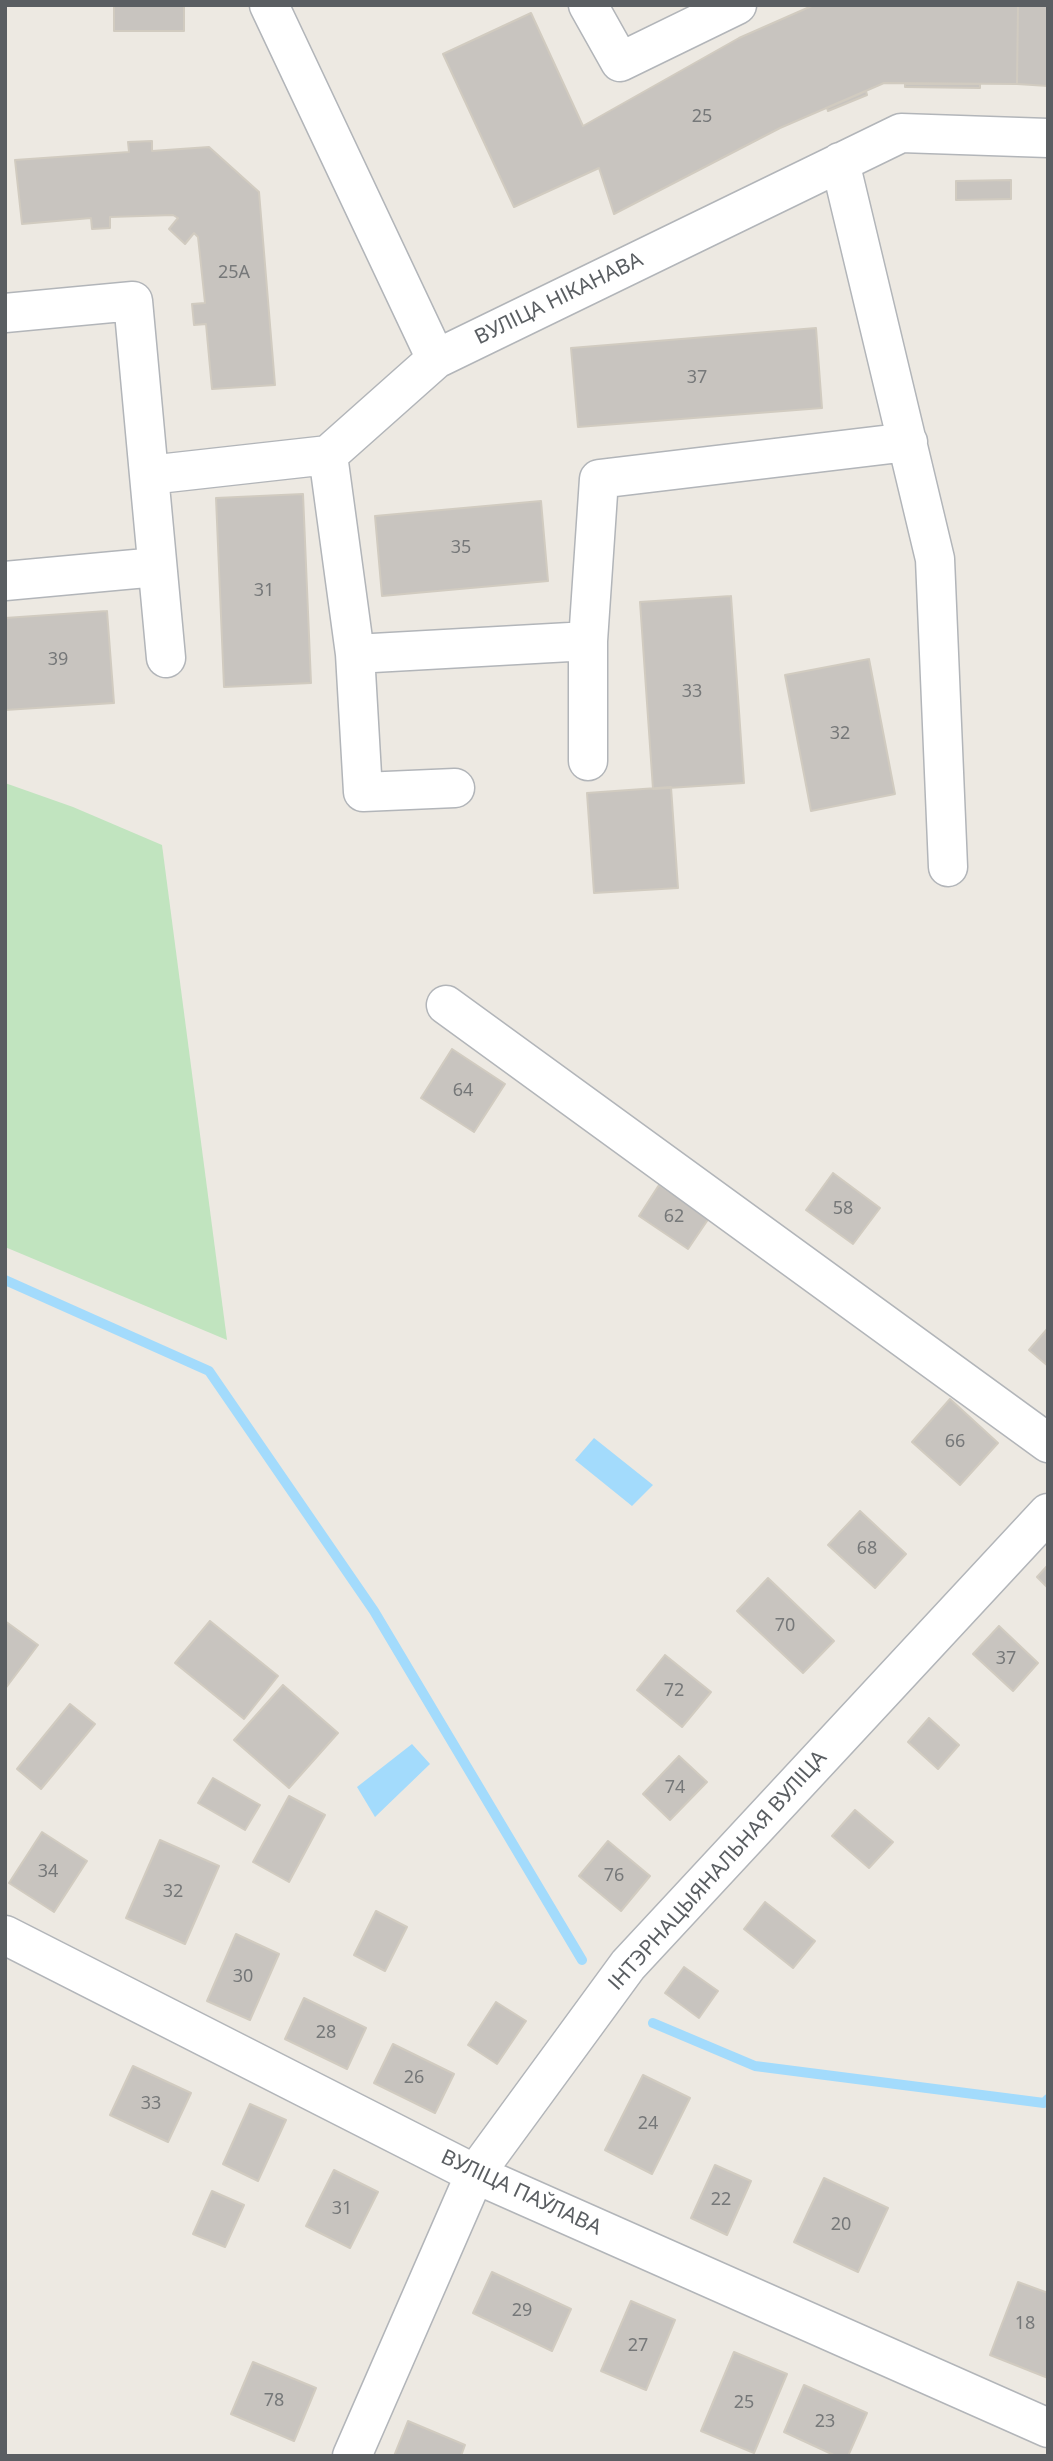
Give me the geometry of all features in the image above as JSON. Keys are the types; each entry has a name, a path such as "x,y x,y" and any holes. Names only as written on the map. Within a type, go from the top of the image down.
{"street":[{"path":"269,5 436,359"},
{"path":"588,5 621,62 737,5"},
{"name":"ВУЛІЦА НІКАНАВА","path":"327,454 436,359 901,133 1048,138"},
{"path":"840,162 935,559 948,867"},
{"path":"5,313 132,301 166,658"},
{"path":"588,761 588,641 599,479 908,442"},
{"path":"149,475 327,454 355,654 363,792 455,788"},
{"path":"5,582 157,567"},
{"path":"355,654 588,641"},
{"path":"446,1005 1048,1443"},
{"name":"ІНТЭРНАЦЫЯНАЛЬНАЯ ВУЛІЦА","path":"352,2456 475,2174 628,1965 1048,1513"},
{"name":"ВУЛІЦА ПАЎЛАВА","path":"5,1936 475,2174 1048,2428"}],"green space":[{"path":"5,783 73,807 162,845 227,1340 5,1247"}],"water":[{"path":"594,1438 653,1485 632,1506 575,1460"},
{"path":"412,1744 430,1764 375,1817 357,1787"}],"building":[{"path":"114,5 184,5 184,31 114,31"},
{"path":"814,5 1018,5 1017,84 884,83 780,128 614,214 599,168 514,207 443,54 531,13 583,126 739,38"},
{"path":"1018,5 1048,5 1048,86 1017,84"},
{"path":"905,84 980,84 980,88 905,87"},
{"path":"866,91 867,95 828,111 827,108"},
{"path":"152,141 152,151 209,147 259,192 275,385 212,389 206,324 194,325 192,304 205,303 198,237 194,233 185,244 169,229 178,218 173,215 110,217 110,228 92,229 91,218 22,224 15,160 129,152 128,142"},
{"path":"1011,180 1011,199 956,200 956,181"},
{"path":"816,328 822,408 578,427 571,348"},
{"path":"303,494 311,683 224,687 216,498"},
{"path":"541,501 548,581 382,596 375,516"},
{"path":"731,596 744,783 653,789 640,602"},
{"path":"107,611 114,703 5,710 5,618"},
{"path":"869,659 895,794 811,811 785,675"},
{"path":"671,787 678,888 594,893 587,793"},
{"path":"452,1049 505,1084 474,1132 421,1098"},
{"path":"833,1173 880,1208 853,1244 806,1210"},
{"path":"659,1185 709,1218 688,1249 639,1216"},
{"path":"1048,1328 1048,1366 1029,1350"},
{"path":"950,1399 998,1443 960,1485 912,1442"},
{"path":"860,1511 906,1554 875,1588 828,1545"},
{"path":"1048,1565 1048,1588 1037,1577"},
{"path":"768,1578 834,1641 803,1673 737,1611"},
{"path":"5,1621 38,1645 5,1689"},
{"path":"210,1621 278,1676 244,1719 175,1663"},
{"path":"999,1626 1038,1663 1013,1691 973,1654"},
{"path":"665,1655 711,1692 682,1727 637,1690"},
{"path":"283,1685 338,1733 289,1788 234,1740"},
{"path":"70,1704 95,1724 41,1789 17,1769"},
{"path":"929,1718 959,1745 938,1769 908,1742"},
{"path":"679,1756 707,1782 670,1820 643,1794"},
{"path":"213,1778 260,1805 245,1830 198,1803"},
{"path":"289,1796 325,1815 289,1882 253,1862"},
{"path":"855,1810 893,1842 869,1868 832,1836"},
{"path":"42,1832 87,1861 54,1912 9,1883"},
{"path":"160,1840 219,1866 185,1944 126,1918"},
{"path":"608,1841 650,1876 621,1911 579,1876"},
{"path":"765,1902 815,1941 793,1968 744,1929"},
{"path":"376,1911 407,1927 385,1971 354,1955"},
{"path":"236,1934 279,1954 250,2020 207,2001"},
{"path":"684,1967 718,1991 699,2018 665,1993"},
{"path":"304,1998 366,2028 347,2069 285,2039"},
{"path":"496,2002 526,2021 497,2064 468,2045"},
{"path":"393,2044 454,2074 435,2113 374,2083"},
{"path":"133,2066 191,2093 168,2142 110,2115"},
{"path":"643,2075 690,2098 652,2174 605,2150"},
{"path":"250,2104 286,2120 258,2181 223,2164"},
{"path":"715,2165 751,2181 727,2235 691,2218"},
{"path":"334,2170 378,2192 350,2248 306,2226"},
{"path":"824,2178 888,2208 858,2272 794,2242"},
{"path":"212,2191 244,2205 225,2247 193,2234"},
{"path":"492,2272 571,2309 552,2351 473,2313"},
{"path":"1018,2282 1048,2293 1048,2378 990,2355"},
{"path":"631,2301 675,2320 646,2390 601,2371"},
{"path":"734,2352 787,2374 754,2453 701,2431"},
{"path":"253,2362 316,2388 294,2441 231,2414"},
{"path":"804,2385 867,2413 848,2456 836,2456 784,2432"},
{"path":"408,2421 465,2445 461,2456 394,2456"}],"waterway":[{"path":"5,1280 209,1371 374,1611 582,1960"},
{"path":"653,2023 755,2066 1044,2103 1048,2099"}]}
